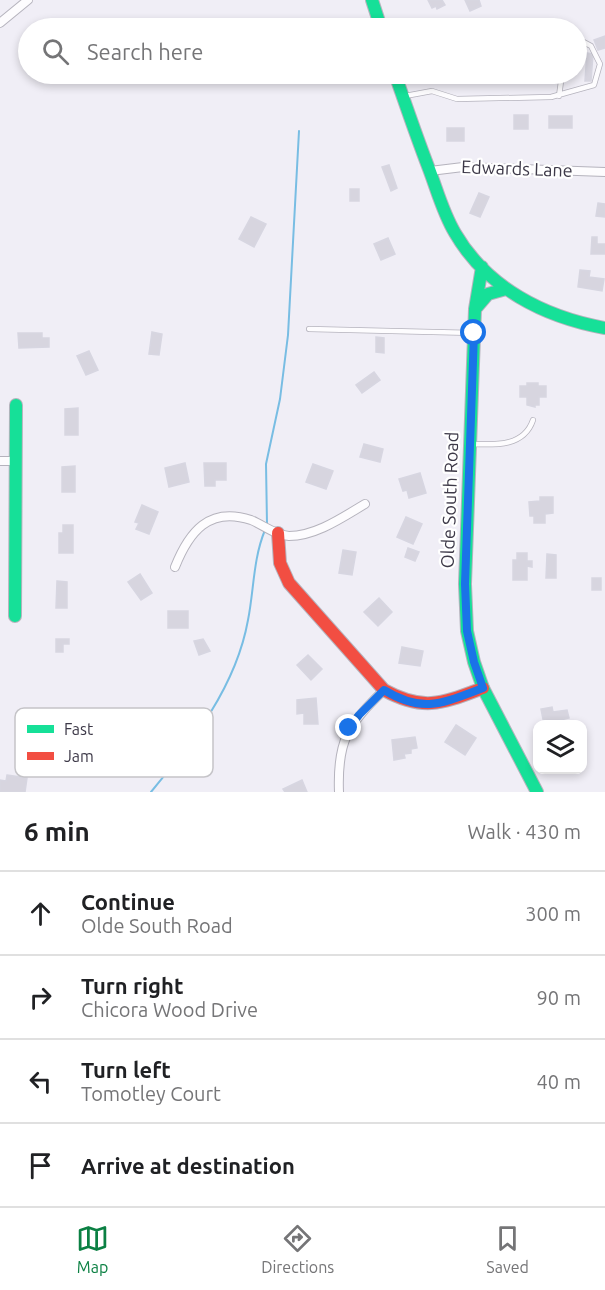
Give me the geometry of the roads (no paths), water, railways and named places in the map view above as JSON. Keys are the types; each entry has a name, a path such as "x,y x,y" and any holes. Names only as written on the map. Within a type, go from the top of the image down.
{"street":[{"path":"0,23 28,0"},
{"path":"372,0 378,18"},
{"path":"399,84 441,201 455,232 482,267 506,289 540,310 566,321 605,328"},
{"name":"Edwards Lane","path":"430,171 463,167 605,172"},
{"name":"Olde South Road","path":"482,267 475,309 474,333 465,584 467,631 483,688 537,792"},
{"path":"475,309 488,293 506,289"},
{"path":"15,616 16,405"},
{"path":"0,461 16,461"},
{"path":"175,567 191,535 204,524 217,518 234,516 250,520 289,536 323,527 365,504"},
{"path":"278,533 276,549 278,563 285,577 384,690 402,701 413,704 431,704 483,688"},
{"path":"339,792 340,756 349,728 384,690"}],"lane":[{"path":"403,96 432,91 457,99 559,96 594,85 600,64 591,46 587,44"},
{"path":"559,96 561,84"},
{"path":"309,329 474,333"},
{"path":"470,444 497,444 518,439 527,434 533,420"}],"waterway":[{"path":"267,524 266,464 280,399 288,335 299,131"},
{"path":"213,708 234,668 242,645 256,563 265,530"},
{"path":"151,792 163,777"}]}
